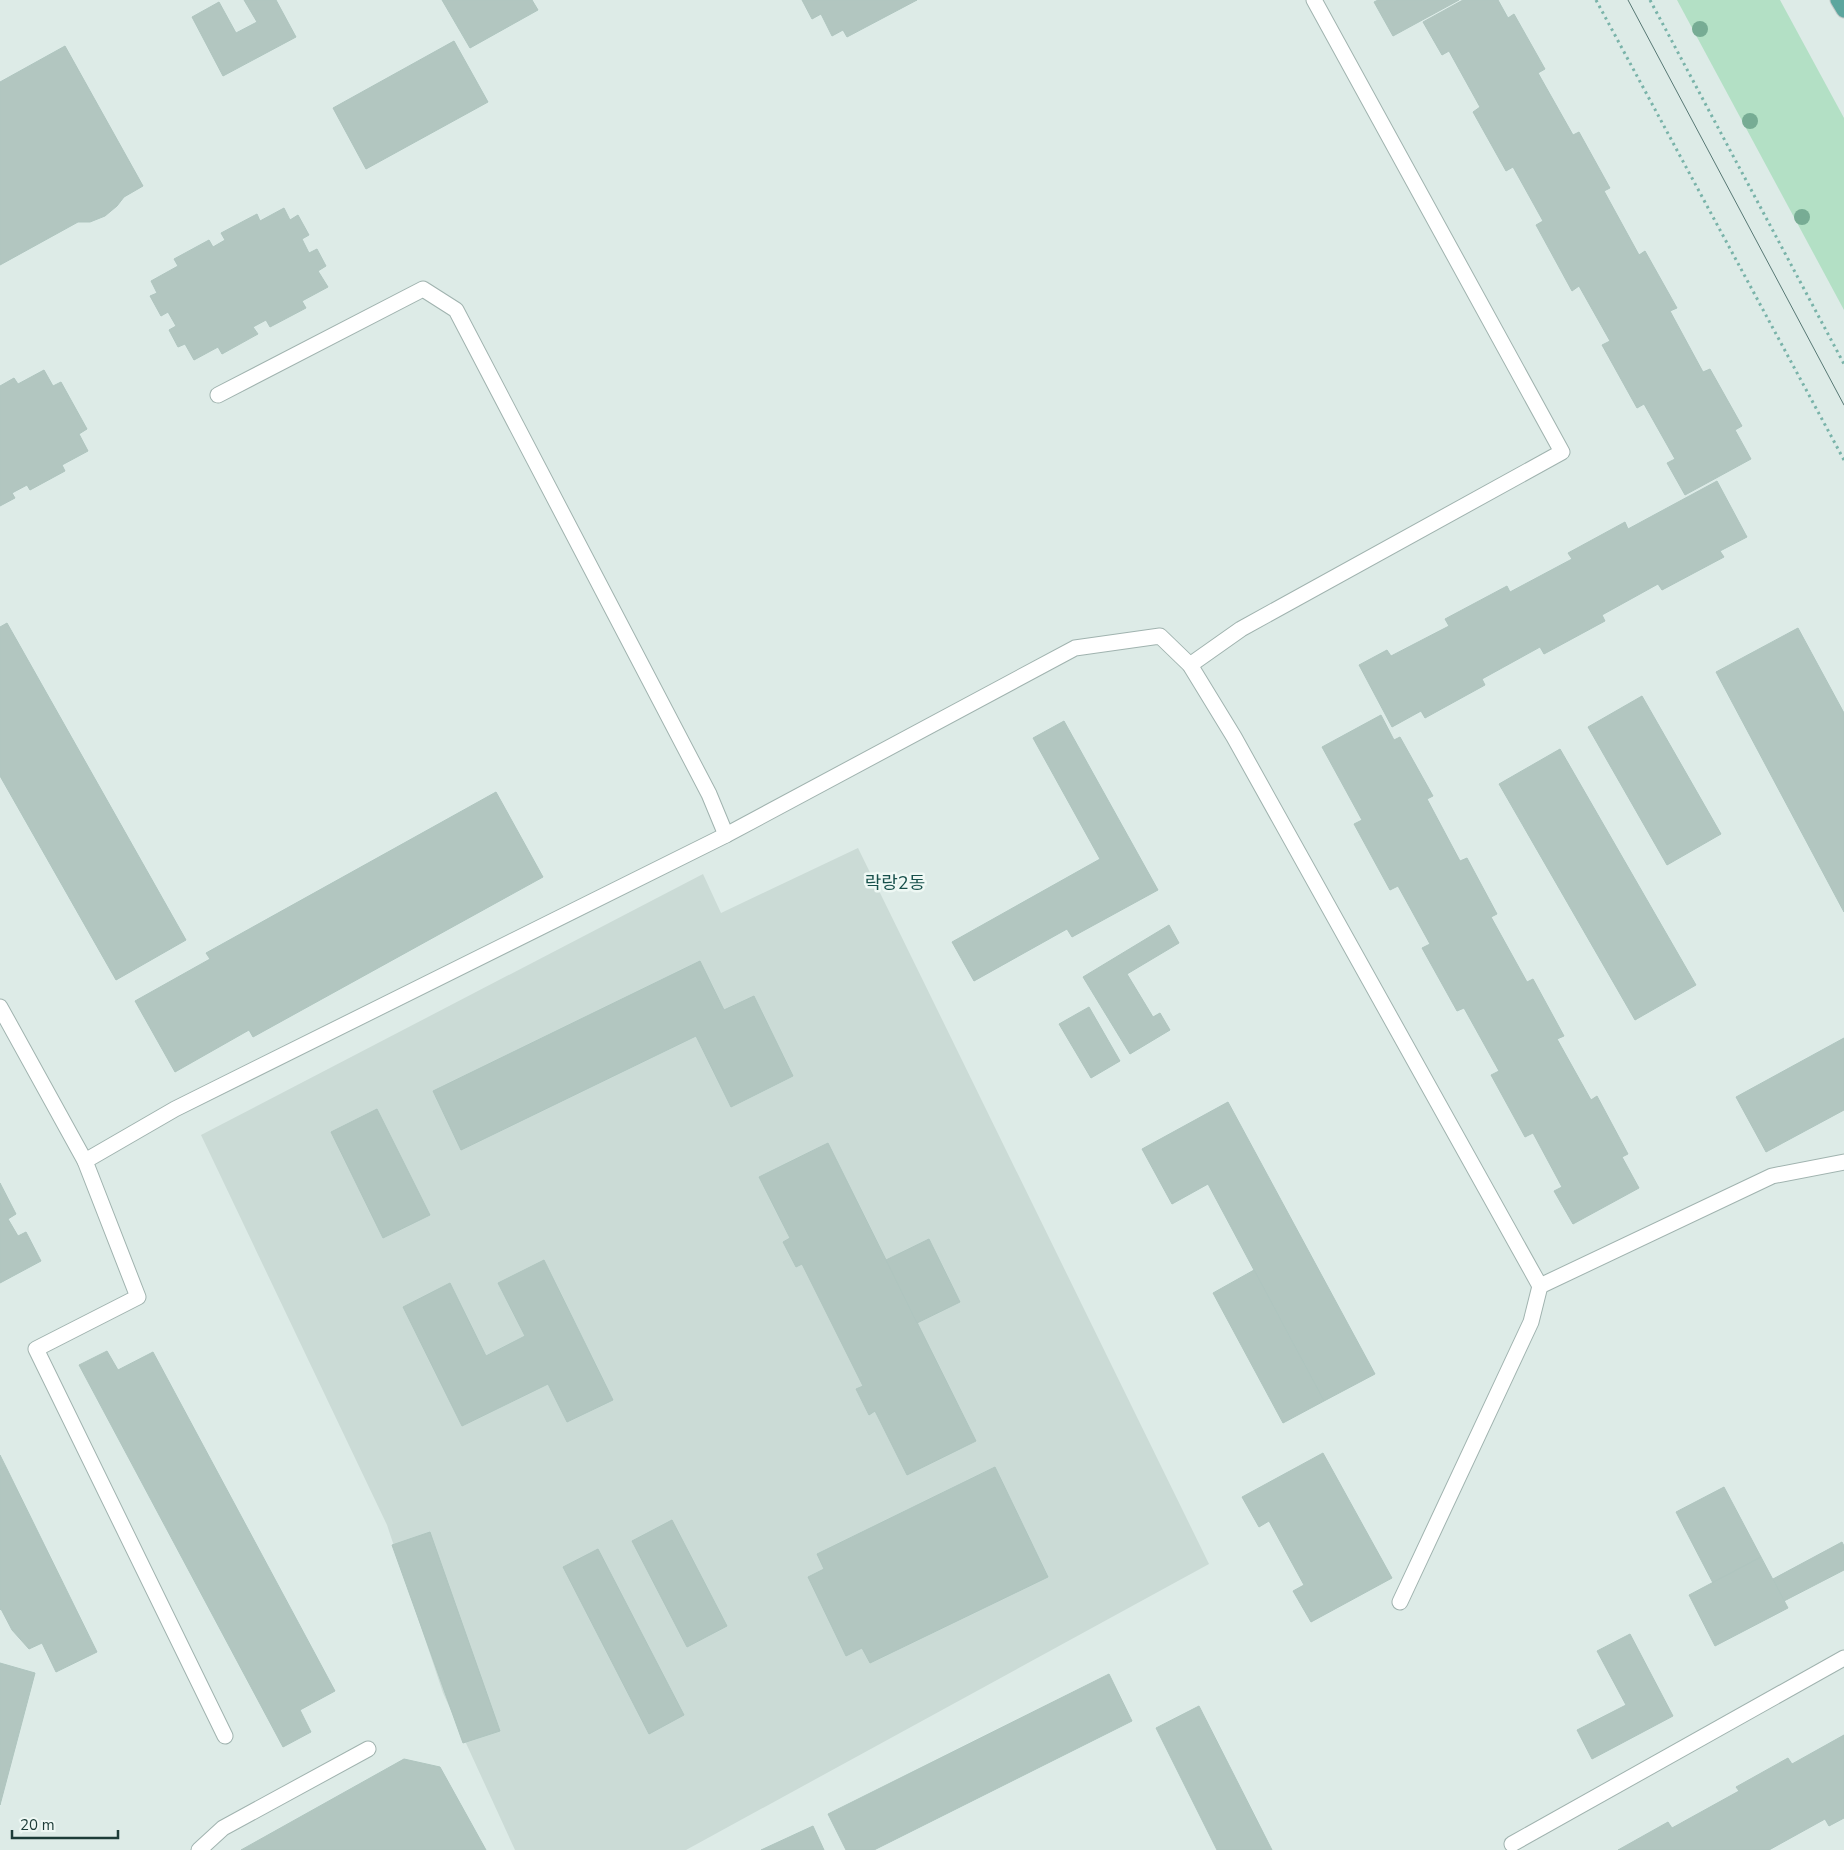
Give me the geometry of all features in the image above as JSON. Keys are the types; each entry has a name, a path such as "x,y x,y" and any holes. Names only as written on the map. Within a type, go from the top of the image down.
{"main road":[{"path":"1838,0 1844,10"}],"street":[{"path":"1190,665 1241,629 1562,452 1314,0"},
{"path":"218,395 422,289 456,310 709,794 726,835"},
{"path":"86,1161 175,1109 726,835 1075,648 1160,636 1190,665 1239,746 1540,1286 1531,1322 1400,1602"},
{"path":"0,1007 86,1161 138,1297 36,1349 225,1736"},
{"path":"1540,1286 1772,1176 1844,1162"},
{"path":"1512,1844 1844,1658"},
{"path":"199,1850 222,1828 368,1749"}],"path":[{"path":"1596,0 1844,460"},
{"path":"1650,0 1844,364"}],"shaded area":[{"path":"858,848 1209,1564 686,1850 515,1850 443,1693 387,1525 201,1135 703,874 721,913"}],"green space":[{"path":"1677,0 1780,0 1844,118 1844,310"}],"building":[{"path":"244,0 276,0 296,37 223,76 192,17 219,2 236,33 257,22"},
{"path":"442,0 532,0 538,10 470,48"},
{"path":"802,0 917,0 847,37 843,30 832,36 821,14 812,19"},
{"path":"1378,0 1459,0 1393,36 1374,2"},
{"path":"1463,0 1498,0 1508,18 1514,14 1545,69 1538,73 1573,135 1579,132 1610,188 1604,191 1639,255 1645,251 1677,308 1670,311 1703,372 1710,369 1742,426 1735,430 1751,459 1685,495 1667,463 1675,459 1644,404 1637,408 1602,345 1610,341 1579,286 1572,291 1536,225 1543,221 1513,167 1506,171 1473,112 1480,107 1449,51 1442,55 1423,22"},
{"path":"454,41 488,102 366,169 333,108"},
{"path":"65,46 143,186 124,197 105,216 90,222 78,222 0,265 0,82"},
{"path":"284,208 290,220 298,215 309,235 302,239 309,253 317,249 326,266 318,271 328,287 302,301 306,308 270,327 266,320 253,327 258,334 222,354 218,347 194,360 185,344 178,347 169,330 176,326 168,312 161,316 150,296 157,293 151,281 178,266 174,259 209,240 213,247 225,240 221,233 257,214 260,221"},
{"path":"44,370 53,386 61,382 87,429 79,434 88,451 62,465 65,471 30,490 27,485 12,493 15,498 0,506 0,386 14,378 18,384"},
{"path":"1717,481 1747,537 1720,551 1724,557 1662,590 1658,584 1602,615 1605,621 1544,654 1540,647 1482,679 1485,685 1425,718 1421,711 1392,727 1359,665 1387,650 1391,656 1449,626 1445,619 1507,586 1510,592 1572,559 1568,553 1625,522 1628,529"},
{"path":"7,623 186,940 116,980 0,776 0,627"},
{"path":"1798,628 1844,713 1844,912 1716,672"},
{"path":"1642,696 1721,834 1667,865 1588,727"},
{"path":"1381,715 1394,740 1400,737 1433,796 1427,799 1460,861 1467,858 1497,914 1491,917 1527,982 1533,979 1564,1036 1557,1039 1591,1100 1597,1096 1628,1154 1622,1157 1639,1188 1573,1224 1554,1191 1562,1187 1533,1133 1525,1137 1491,1075 1499,1071 1464,1008 1457,1011 1422,948 1430,944 1398,886 1390,890 1354,824 1362,820 1322,747"},
{"path":"1064,721 1158,890 1072,937 1067,929 974,981 952,942 1100,859 1033,738"},
{"path":"1560,749 1696,985 1635,1020 1499,784"},
{"path":"496,792 543,877 253,1037 249,1030 175,1072 135,1001 210,959 206,953"},
{"path":"1169,925 1179,943 1127,974 1153,1017 1160,1013 1170,1030 1130,1054 1083,977"},
{"path":"700,961 724,1010 754,996 793,1076 731,1107 696,1036 461,1150 433,1091"},
{"path":"1089,1007 1120,1061 1091,1078 1059,1024"},
{"path":"1844,1038 1844,1110 1766,1152 1736,1097"},
{"path":"1228,1102 1375,1374 1324,1401 1208,1184 1172,1204 1142,1149"},
{"path":"377,1109 430,1215 383,1238 331,1132"},
{"path":"828,1143 976,1441 907,1475 875,1411 869,1415 856,1389 863,1386 802,1264 796,1267 783,1242 790,1238 759,1177"},
{"path":"0,1183 16,1214 8,1219 18,1236 26,1232 41,1261 0,1283"},
{"path":"929,1239 960,1302 917,1323 886,1260"},
{"path":"544,1260 613,1400 567,1422 548,1384 462,1426 403,1307 450,1283 486,1356 525,1336 498,1283"},
{"path":"1254,1270 1324,1401 1283,1423 1213,1293"},
{"path":"107,1351 118,1370 153,1352 335,1691 300,1710 311,1732 283,1747 79,1365"},
{"path":"1323,1453 1392,1578 1311,1622 1293,1591 1304,1585 1269,1521 1259,1527 1242,1497"},
{"path":"0,1455 6,1467 0,1470"},
{"path":"6,1467 97,1652 56,1672 42,1643 29,1649 12,1630 0,1610 0,1470"},
{"path":"995,1467 1048,1577 870,1663 862,1648 846,1656 808,1577 824,1569 817,1554"},
{"path":"1724,1487 1761,1557 1713,1583 1676,1512"},
{"path":"672,1520 727,1626 687,1647 632,1541"},
{"path":"430,1532 500,1731 463,1743 392,1545"},
{"path":"1842,1542 1844,1546 1844,1570 1784,1601 1773,1579"},
{"path":"598,1549 684,1715 649,1734 563,1567"},
{"path":"1761,1557 1788,1608 1715,1646 1689,1595"},
{"path":"1630,1634 1673,1716 1592,1759 1577,1730 1626,1705 1597,1651"},
{"path":"0,1663 35,1673 0,1805"},
{"path":"1109,1674 1132,1721 874,1850 846,1850 828,1814"},
{"path":"1199,1706 1272,1850 1217,1850 1156,1728"},
{"path":"1844,1735 1844,1818 1829,1826 1825,1819 1769,1850 1618,1850 1668,1822 1672,1828 1739,1791 1736,1787 1788,1758 1792,1764"},
{"path":"404,1759 440,1767 486,1850 241,1850"},
{"path":"813,1826 824,1850 761,1850"}],"tram line":[{"path":"1628,0 1844,405"}],"district":[{"name":"락랑2동","path":"895,883"}]}
